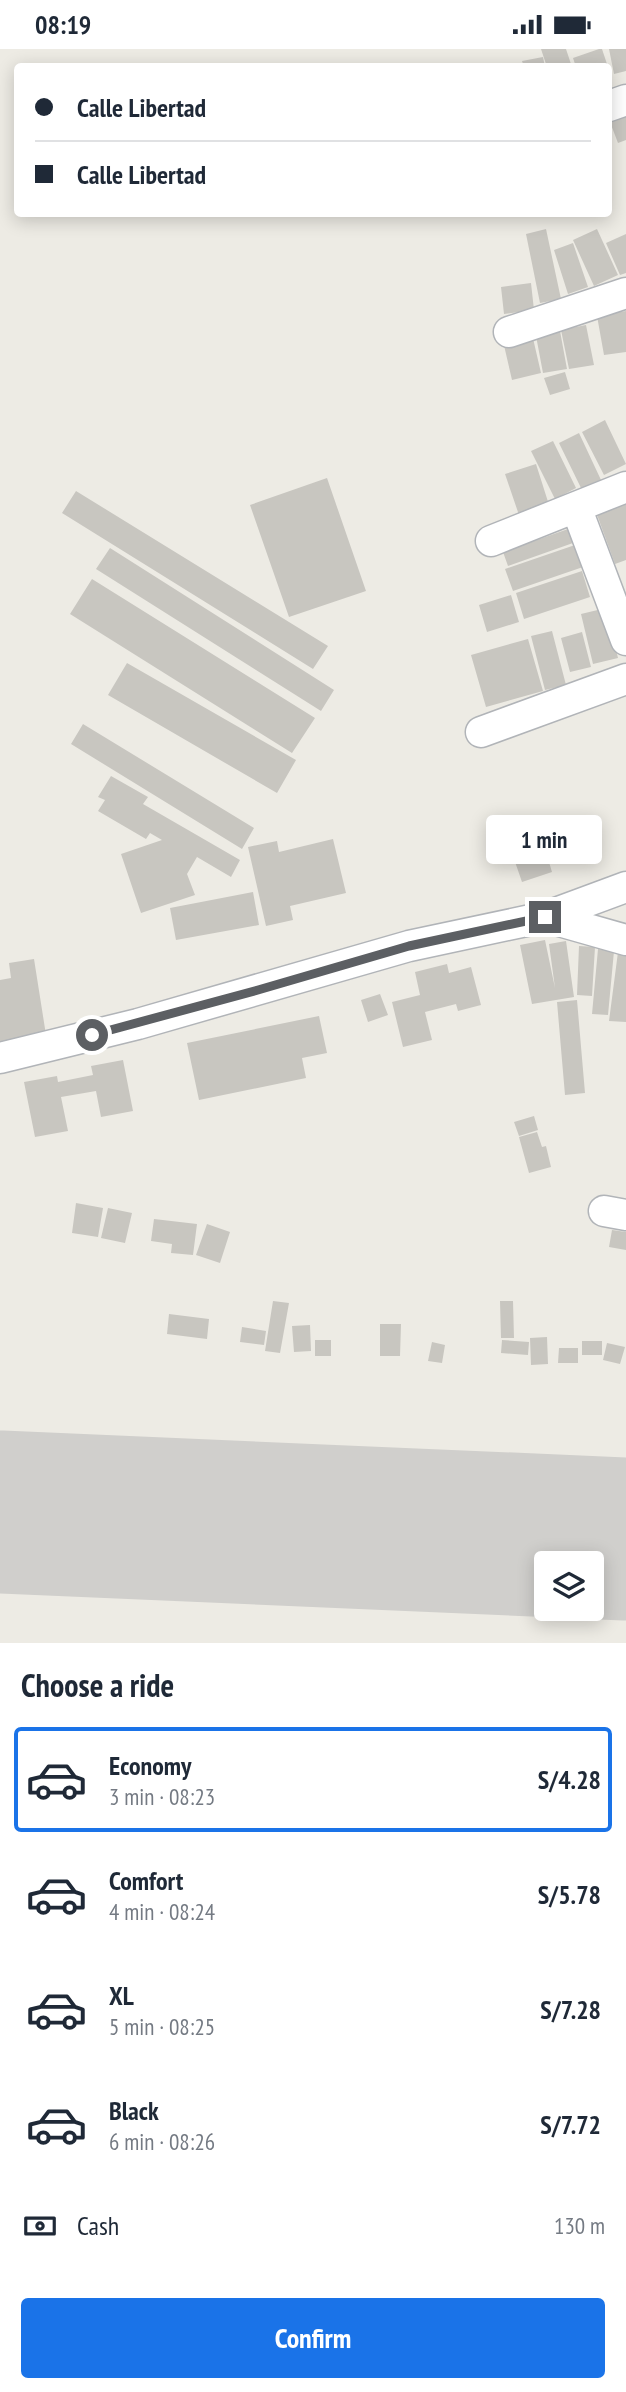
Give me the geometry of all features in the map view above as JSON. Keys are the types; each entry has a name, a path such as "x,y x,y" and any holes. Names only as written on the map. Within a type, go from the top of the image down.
{"street":[{"path":"509,333 626,293"},
{"path":"491,541 626,487"},
{"path":"576,507 626,641"},
{"path":"481,732 626,679"},
{"path":"0,1058 138,1024 409,946 545,917 626,887"},
{"path":"545,917 626,940"}],"building":[{"path":"541,49 566,49 571,63 546,63"},
{"path":"602,49 607,63 575,63 573,58"},
{"path":"609,49 626,49 626,71 614,74"},
{"path":"543,57 544,63 523,63 522,61"},
{"path":"626,116 626,140 618,143 612,121"},
{"path":"546,229 561,299 540,303 526,234"},
{"path":"597,229 618,275 594,286 573,240"},
{"path":"626,234 626,273 620,275 606,243"},
{"path":"573,243 588,287 568,294 554,250"},
{"path":"531,283 534,310 504,314 501,287"},
{"path":"626,311 626,352 604,355 597,316"},
{"path":"586,325 594,365 569,369 561,330"},
{"path":"560,331 567,369 543,373 536,336"},
{"path":"532,334 541,373 512,380 503,341"},
{"path":"565,372 570,389 550,395 544,378"},
{"path":"605,420 626,464 604,475 582,432"},
{"path":"579,433 601,480 582,490 559,443"},
{"path":"553,441 576,488 555,499 531,451"},
{"path":"536,464 550,508 520,518 505,474"},
{"path":"327,478 366,591 289,617 250,505"},
{"path":"76,491 328,646 313,669 62,513"},
{"path":"626,501 626,560 615,564 596,512"},
{"path":"568,529 573,543 508,566 503,552"},
{"path":"575,545 583,567 513,591 505,569"},
{"path":"110,548 334,690 321,711 96,569"},
{"path":"582,571 590,597 524,619 516,593"},
{"path":"92,579 315,718 292,753 70,614"},
{"path":"511,595 519,622 487,632 479,605"},
{"path":"606,608 618,658 593,664 581,614"},
{"path":"552,631 566,685 545,690 531,636"},
{"path":"582,632 591,667 570,672 561,638"},
{"path":"528,639 543,691 486,707 471,655"},
{"path":"127,663 296,760 277,793 108,695"},
{"path":"83,724 254,828 242,849 71,744"},
{"path":"111,776 148,797 143,804 240,860 231,877 197,857 187,874 195,895 141,913 121,854 162,840 150,833 146,839 98,811 105,800 98,797"},
{"path":"537,822 552,872 522,882 513,856 540,847 514,854 507,831"},
{"path":"333,839 346,893 290,906 293,920 266,926 248,847 277,841 279,852"},
{"path":"253,892 259,925 176,940 170,908"},
{"path":"545,940 555,988 549,944 566,941 574,997 532,1004 520,945"},
{"path":"579,946 595,947 592,996 577,995"},
{"path":"598,949 614,951 608,1015 592,1014"},
{"path":"618,952 626,953 626,1022 609,1021"},
{"path":"34,959 46,1035 0,1043 0,980 11,978 9,963"},
{"path":"447,964 449,973 471,967 481,1005 458,1011 456,1004 425,1012 432,1040 403,1047 392,1002 420,995 415,972"},
{"path":"380,994 388,1015 368,1022 361,1000"},
{"path":"577,1000 585,1093 565,1095 557,1002"},
{"path":"319,1016 327,1053 302,1058 306,1078 199,1100 187,1043"},
{"path":"123,1060 133,1111 101,1117 96,1091 61,1097 68,1131 35,1137 24,1082 57,1076 58,1082 93,1075 91,1066"},
{"path":"534,1116 538,1130 519,1136 514,1122"},
{"path":"537,1132 542,1147 546,1146 551,1167 529,1173 519,1137"},
{"path":"76,1203 103,1208 98,1237 72,1233"},
{"path":"108,1208 132,1213 125,1243 101,1238"},
{"path":"154,1219 197,1224 193,1255 171,1253 172,1244 151,1241"},
{"path":"207,1224 230,1232 220,1263 196,1255"},
{"path":"612,1230 626,1232 626,1250 609,1247"},
{"path":"273,1301 289,1303 280,1353 265,1351"},
{"path":"500,1301 513,1301 514,1338 501,1338"},
{"path":"169,1314 209,1319 207,1339 167,1334"},
{"path":"380,1324 401,1324 400,1356 380,1356"},
{"path":"310,1325 311,1351 294,1352 292,1326"},
{"path":"242,1327 266,1331 264,1345 240,1342"},
{"path":"547,1337 548,1364 531,1365 530,1338"},
{"path":"315,1340 331,1340 331,1356 315,1356"},
{"path":"502,1340 529,1342 528,1355 501,1353"},
{"path":"582,1341 602,1341 602,1355 582,1355"},
{"path":"432,1342 445,1345 442,1363 428,1361"},
{"path":"607,1343 625,1347 620,1364 603,1360"},
{"path":"559,1348 578,1348 578,1363 558,1363"}],"runway":[{"path":"0,1512 626,1539"}],"route":[{"path":"92,1035 409,946 545,917"}]}
